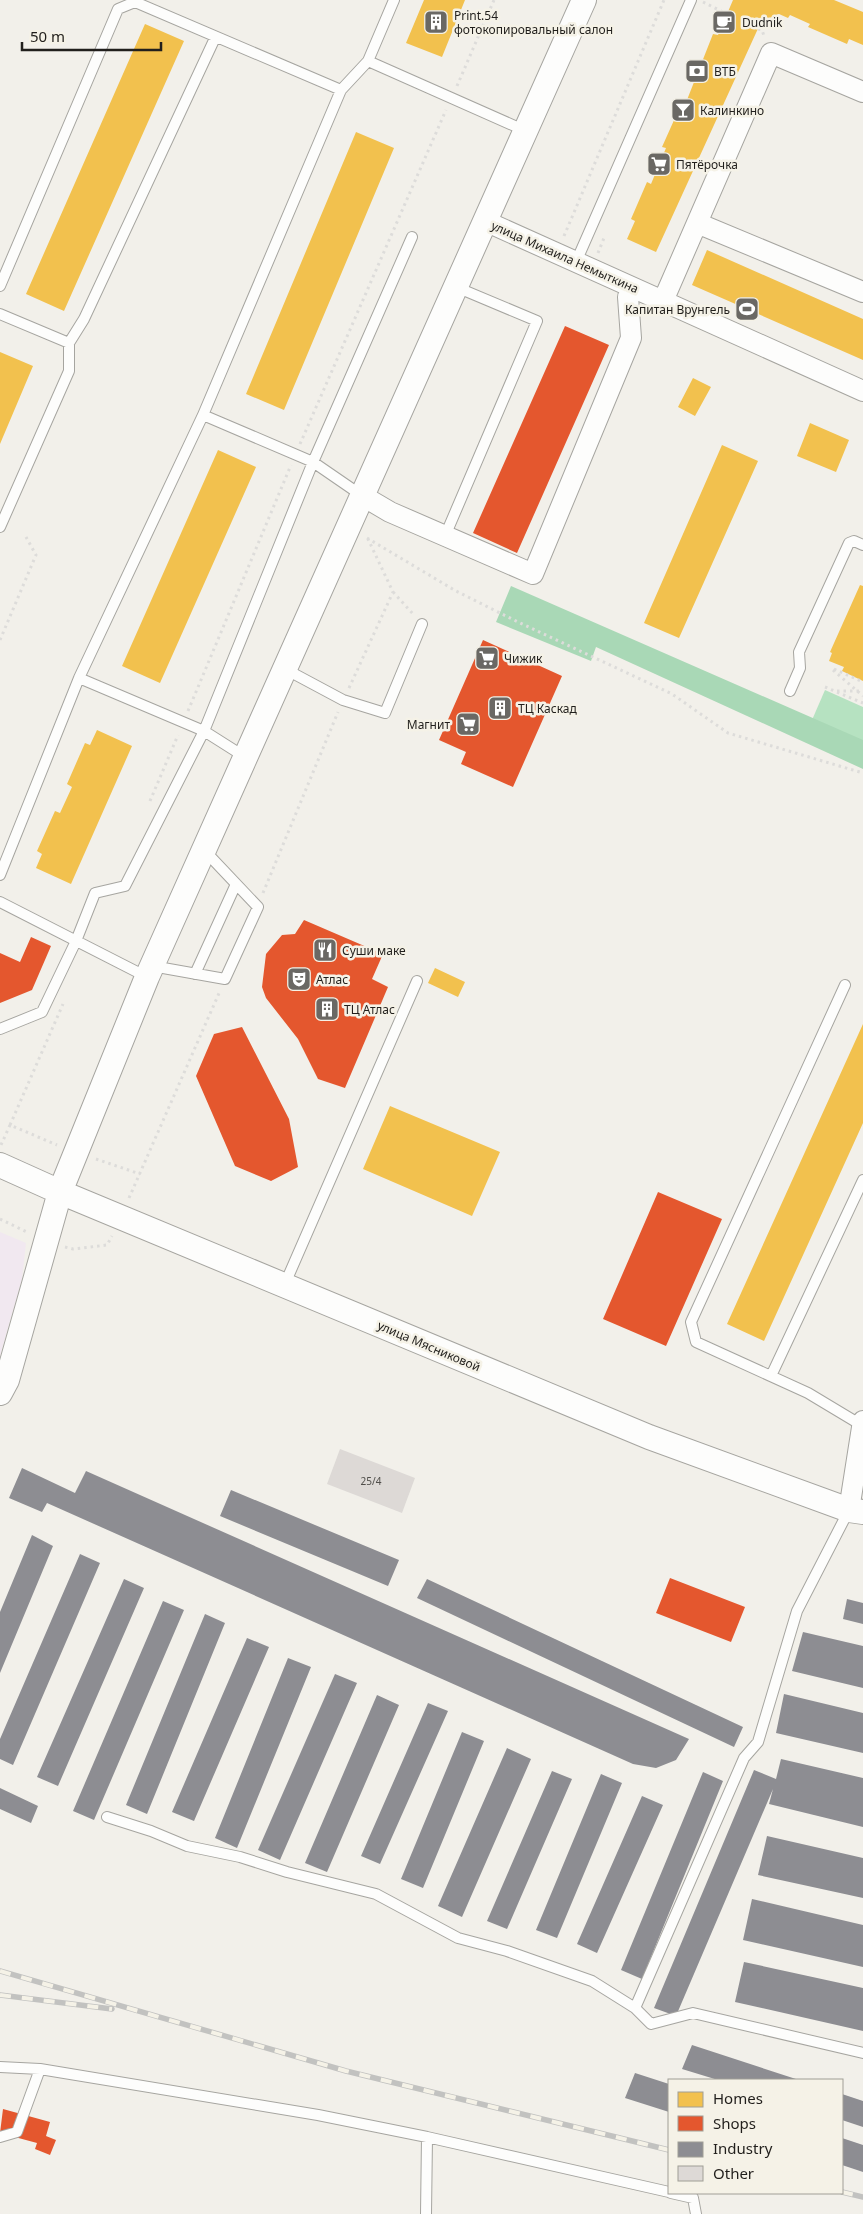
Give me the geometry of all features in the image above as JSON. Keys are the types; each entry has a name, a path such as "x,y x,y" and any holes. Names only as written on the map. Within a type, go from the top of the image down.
{"street":[{"path":"0,1394 7,1380 48,1243 60,1192 150,972 361,495 584,0"},
{"path":"663,301 771,53 863,92"},
{"name":"улица Михаила Немыткина","path":"485,221 863,391"},
{"path":"697,223 863,292"},
{"path":"361,495 380,506 533,574 631,338 628,297"},
{"name":"улица Мясниковой","path":"0,1165 284,1286 649,1437 856,1511"},
{"path":"856,1511 862,1424"}],"lane":[{"path":"0,875 79,678 203,416 341,90 368,61 394,0"},
{"path":"576,262 691,0"},
{"path":"0,286 118,9 135,2 215,38 341,90"},
{"path":"0,527 69,371 69,343 84,319 215,38"},
{"path":"368,61 526,131"},
{"path":"0,1028 42,1012 76,941 96,893 126,886 204,731 314,462 412,237"},
{"path":"446,536 537,321 456,287"},
{"path":"0,314 69,343"},
{"path":"203,416 314,462 361,495"},
{"path":"790,691 800,668 799,654 849,543 854,541 863,545"},
{"path":"284,669 343,700 385,714 422,624"},
{"path":"79,678 204,731 245,757"},
{"path":"0,902 76,941 150,972 195,974 225,979 258,907 204,850"},
{"path":"195,974 236,884"},
{"path":"284,1286 417,981"},
{"path":"845,985 691,1322 696,1342 808,1393 862,1424"},
{"path":"771,1376 863,1180"},
{"path":"635,2008 744,1758 758,1742 797,1611 856,1511"},
{"path":"107,1817 151,1831 187,1846 240,1857 287,1872 376,1894 458,1938 507,1951 592,1981 635,2008 651,2024 693,2013 863,2053"},
{"path":"0,2067 40,2069 318,2115 427,2137 668,2193"},
{"path":"0,2136 17,2132 40,2069"},
{"path":"426,2214 427,2137"},
{"path":"675,2194 693,2198 696,2214"}],"path":[{"path":"147,810 296,454 494,0"},
{"path":"557,253 664,0"},
{"path":"699,0 727,14"},
{"path":"0,640 36,555 26,537"},
{"path":"367,538 483,604 672,694 728,733 863,773"},
{"path":"393,592 422,624"},
{"path":"863,682 833,670 863,696"},
{"path":"826,686 862,703"},
{"path":"834,690 863,691"},
{"path":"850,690 862,703"},
{"path":"0,1219 48,1243 73,1249 107,1245 122,1216 225,979"},
{"path":"10,1125 65,1000"}],"shaded area":[{"path":"0,1232 26,1243 22,1279 0,1356"}],"green space":[{"path":"511,586 863,740 863,769 596,647 591,661 496,622"},
{"path":"825,690 863,707 863,743 812,720"}],"building: Homes":[{"name":"Print.54 фотокопировальный салон","path":"424,0 465,0 442,57 406,43"},
{"path":"733,0 834,0 863,12 863,45 849,39 847,44 808,27 810,24 790,15 788,18 779,14 761,22 656,252 627,239 635,221 631,219 647,182 651,184 666,148 662,147 679,109 683,110 713,34 718,35"},
{"path":"145,24 184,41 64,311 26,294"},
{"path":"356,132 394,148 284,410 246,394"},
{"path":"707,250 863,319 863,360 692,285"},
{"path":"0,352 33,366 0,444"},
{"path":"693,378 711,387 695,416 678,407"},
{"path":"810,423 849,440 836,472 797,456"},
{"path":"722,445 758,461 679,638 644,623"},
{"path":"218,450 256,467 160,683 122,666"},
{"path":"860,585 863,586 863,681 842,671 844,667 829,661 832,653 830,652"},
{"path":"97,730 132,746 71,884 36,868 42,854 37,851 55,811 60,813 72,787 67,784 85,743 90,745"},
{"path":"435,968 465,982 458,997 428,983"},
{"path":"863,1024 863,1123 764,1341 727,1324"},
{"path":"390,1106 500,1152 472,1216 363,1169"}],"building: Shops":[{"path":"565,326 609,345 517,553 473,533"},
{"name":"ТЦ Каскад","path":"483,640 562,676 513,787 461,764 466,752 439,740"},
{"name":"ТЦ Атлас","path":"304,920 383,954 372,979 388,987 345,1088 318,1079 298,1039 266,998 262,987 266,954 282,935 295,934"},
{"path":"31,937 51,946 32,990 0,1003 0,953 20,962"},
{"path":"242,1027 289,1119 298,1167 271,1181 235,1166 196,1076 214,1034"},
{"path":"658,1192 722,1219 666,1346 603,1319"},
{"path":"670,1578 745,1607 731,1642 656,1613"},
{"path":"3,2109 50,2122 46,2136 56,2140 50,2155 35,2149 37,2143 0,2133"}],"building: Industry":[{"path":"22,1468 75,1493 86,1471 689,1739 676,1760 656,1768 633,1764 47,1503 42,1512 9,1498"},
{"path":"231,1490 399,1560 388,1586 220,1516"},
{"path":"32,1535 53,1546 0,1673 0,1612"},
{"path":"80,1554 100,1563 13,1765 0,1759 0,1739"},
{"path":"124,1579 144,1588 58,1786 37,1777"},
{"path":"427,1579 743,1727 734,1747 417,1598"},
{"path":"847,1599 863,1603 863,1624 843,1619"},
{"path":"163,1601 184,1610 94,1820 73,1811"},
{"path":"205,1614 225,1623 147,1814 126,1805"},
{"path":"803,1632 863,1646 863,1688 792,1671"},
{"path":"247,1638 269,1647 194,1821 172,1812"},
{"path":"288,1658 311,1667 237,1848 215,1838"},
{"path":"335,1674 357,1683 280,1860 258,1850"},
{"path":"784,1694 863,1713 863,1753 776,1733"},
{"path":"377,1695 399,1705 327,1872 305,1863"},
{"path":"428,1703 448,1711 380,1864 361,1856"},
{"path":"462,1732 484,1741 423,1888 401,1879"},
{"path":"507,1748 531,1759 462,1917 438,1906"},
{"path":"781,1759 863,1778 863,1827 769,1804 773,1789 676,2016 654,2008 754,1770 776,1779"},
{"path":"552,1771 572,1779 507,1929 487,1921"},
{"path":"703,1772 723,1781 642,1979 621,1970"},
{"path":"601,1774 622,1783 557,1938 536,1930"},
{"path":"0,1788 38,1806 31,1823 0,1809"},
{"path":"642,1796 663,1805 597,1953 577,1944"},
{"path":"767,1836 863,1858 863,1898 758,1875"},
{"path":"752,1899 863,1925 863,1967 743,1940"},
{"path":"744,1962 863,1988 863,2031 735,2002"},
{"path":"692,2045 796,2079 715,2079 682,2069"},
{"path":"635,2073 668,2084 668,2112 625,2098"},
{"path":"843,2094 863,2101 863,2127 843,2120"},
{"path":"843,2138 863,2145 863,2172 843,2165"}],"building: Other":[{"path":"340,1449 415,1478 402,1513 327,1484"}],"railway":[{"path":"0,1971 346,2071 668,2150"},
{"path":"0,1995 112,2009"},
{"path":"843,2192 863,2197"}],"place":[{"name":"Print.54 фотокопировальный салон","path":"436,22"},
{"name":"Dudnik","path":"724,22"},
{"name":"ВТБ","path":"697,71"},
{"name":"Калинкино","path":"683,110"},
{"name":"Пятёрочка","path":"659,164"},
{"name":"Капитан Врунгель","path":"747,309"},
{"name":"Чижик","path":"487,658"},
{"name":"ТЦ Каскад","path":"500,708"},
{"name":"Магнит","path":"468,724"},
{"name":"Суши маке","path":"325,950"},
{"name":"Атлас","path":"299,979"},
{"name":"ТЦ Атлас","path":"327,1009"}]}
